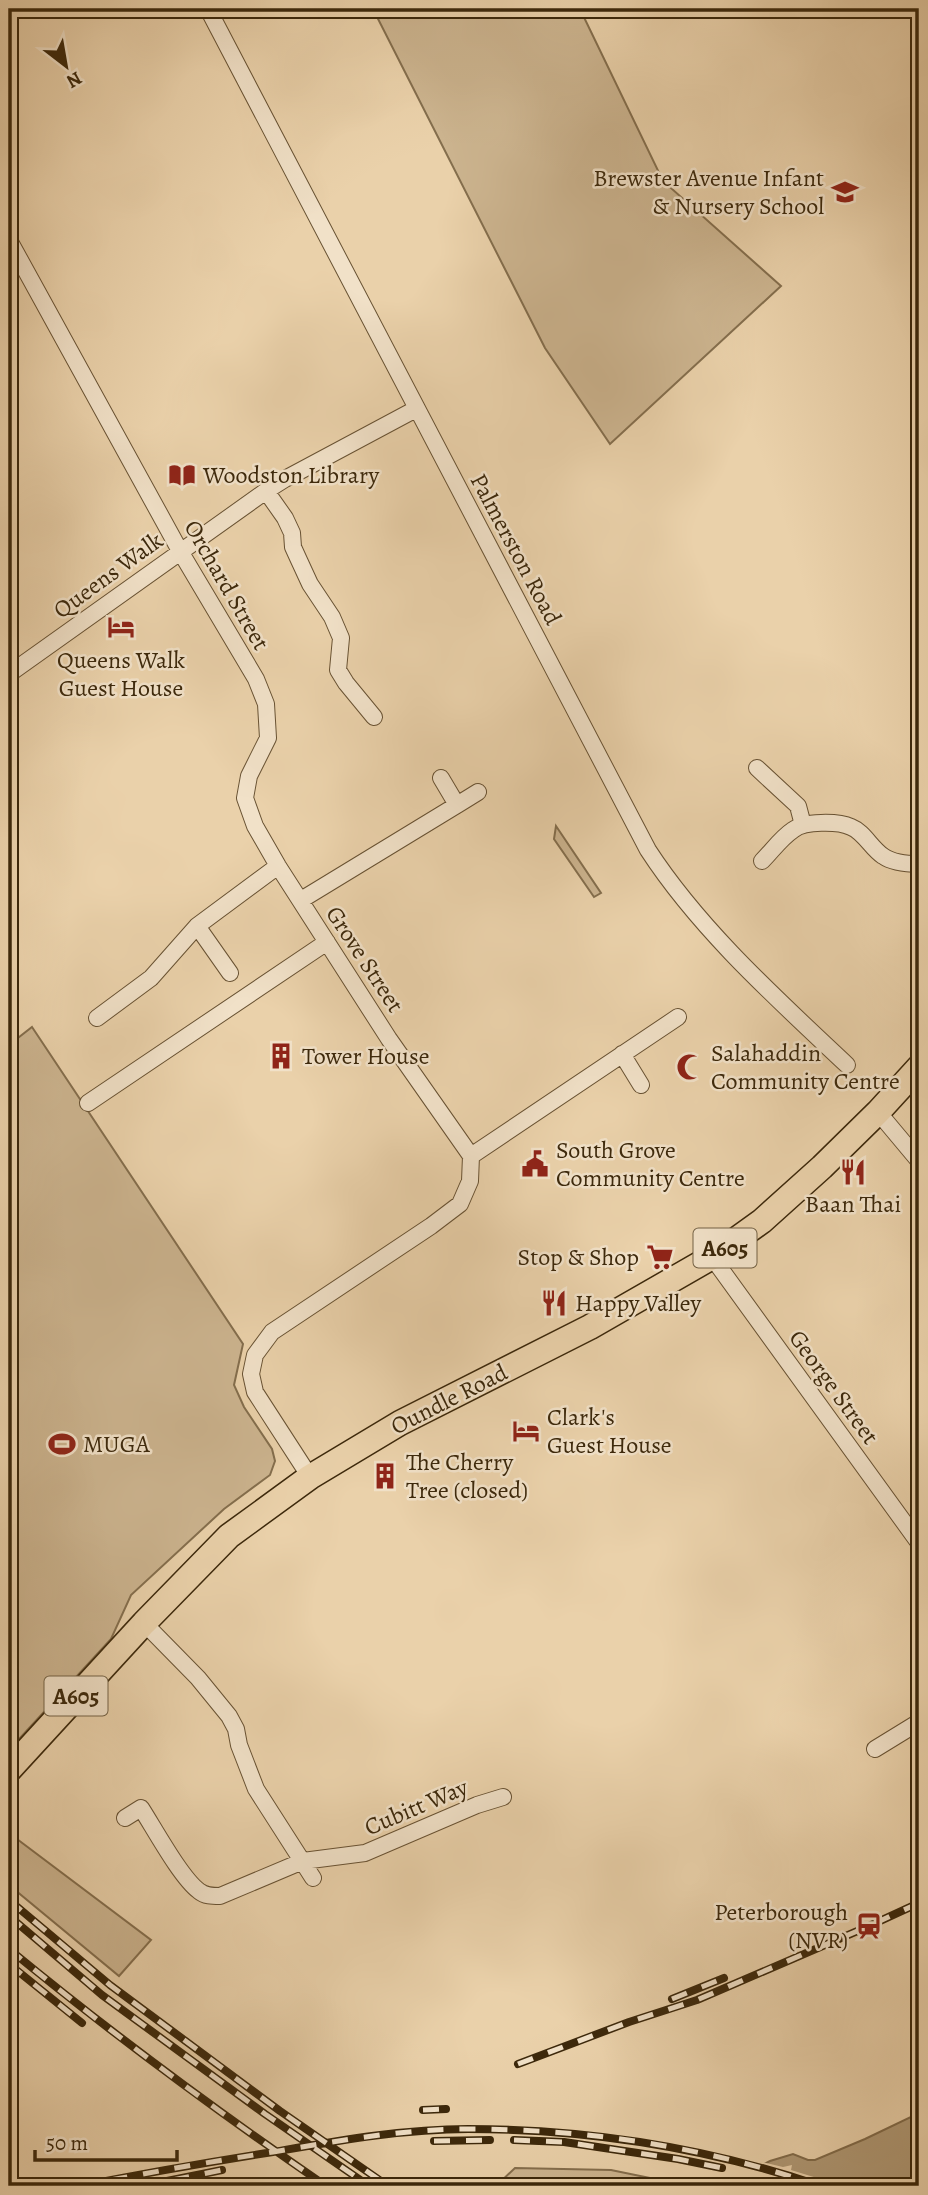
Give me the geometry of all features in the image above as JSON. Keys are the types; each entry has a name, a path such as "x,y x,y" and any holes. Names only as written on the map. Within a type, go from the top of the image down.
{"main road":[{"name":"Oundle Road","path":"9,1770 144,1623 229,1536 310,1477 400,1423 547,1350 712,1257 762,1221 822,1167 919,1067"}],"street":[{"name":"Palmerston Road","path":"208,9 648,850 668,881 756,978 847,1065"},
{"name":"Orchard Street","path":"9,240 180,551 256,679 266,704 268,738 249,776"},
{"name":"Queens Walk","path":"9,674 266,491 416,409"},
{"path":"266,491 285,519 292,533 293,547 298,558 341,638 338,670 374,717"},
{"path":"757,768 798,806 803,825"},
{"name":"Grove Street","path":"249,776 244,798 255,826 278,866 389,1039 471,1156"},
{"path":"441,778 457,805"},
{"path":"301,900 478,792"},
{"path":"762,860 793,829 822,823 850,826 883,856 904,864 919,864"},
{"path":"97,1018 151,978 197,926 278,866"},
{"path":"197,926 230,974"},
{"path":"88,1103 327,942"},
{"path":"310,1477 255,1392 251,1374 255,1355 272,1332 460,1204 470,1181 471,1156 678,1017"},
{"path":"622,1054 641,1085"},
{"path":"878,1112 919,1161"},
{"name":"George Street","path":"712,1257 919,1543"},
{"path":"144,1623 182,1660 229,1716 256,1789 313,1878"},
{"path":"876,1749 919,1722"},
{"name":"Cubitt Way","path":"125,1818 141,1808 186,1878 198,1891 208,1896 220,1896 303,1861 365,1853 477,1805 503,1797"}],"shaded area":[{"path":"373,9 580,9 663,181 781,286 610,444 545,348"},
{"path":"556,826 601,893 594,897 554,839"},
{"path":"32,1027 243,1344 234,1385 244,1407 272,1449 275,1461 270,1475 224,1509 131,1595 111,1639 9,1750 9,1045"},
{"path":"9,1833 151,1940 119,1976 9,1885"},
{"path":"919,2113 919,2186 721,2186 770,2161 793,2154 815,2160"},
{"path":"515,2168 611,2170 689,2186 496,2186"}],"pier":[{"path":"762,2162 783,2167 792,2165 791,2170 830,2182 839,2180 838,2186 752,2186 727,2179"}],"railway":[{"path":"9,1900 110,1985 280,2111 388,2186"},
{"path":"518,2064 629,2022 697,2000 919,1903"},
{"path":"9,1916 102,1995 369,2186"},
{"path":"9,1949 165,2071 326,2186"},
{"path":"9,1964 82,2023"},
{"path":"672,1999 724,1978"},
{"path":"423,2110 446,2109"},
{"path":"80,2186 345,2140 394,2133 468,2129 558,2132 647,2143 734,2161 821,2186"},
{"path":"434,2141 490,2140"},
{"path":"514,2140 564,2142 722,2168"},
{"path":"142,2186 222,2170"}],"place":[{"name":"Brewster Avenue Infant & Nursery School","path":"845,192"},
{"name":"Woodston Library","path":"182,475"},
{"name":"Queens Walk Guest House","path":"121,627"},
{"name":"Tower House","path":"281,1056"},
{"name":"Salahaddin Community Centre","path":"690,1067"},
{"name":"South Grove Community Centre","path":"535,1164"},
{"name":"Baan Thai","path":"853,1172"},
{"name":"Stop & Shop","path":"660,1257"},
{"name":"Happy Valley","path":"554,1303"},
{"name":"Clark's Guest House","path":"526,1431"},
{"name":"MUGA","path":"62,1444"},
{"name":"The Cherry Tree (closed)","path":"385,1476"},
{"name":"Peterborough (NVR)","path":"869,1926"}]}
